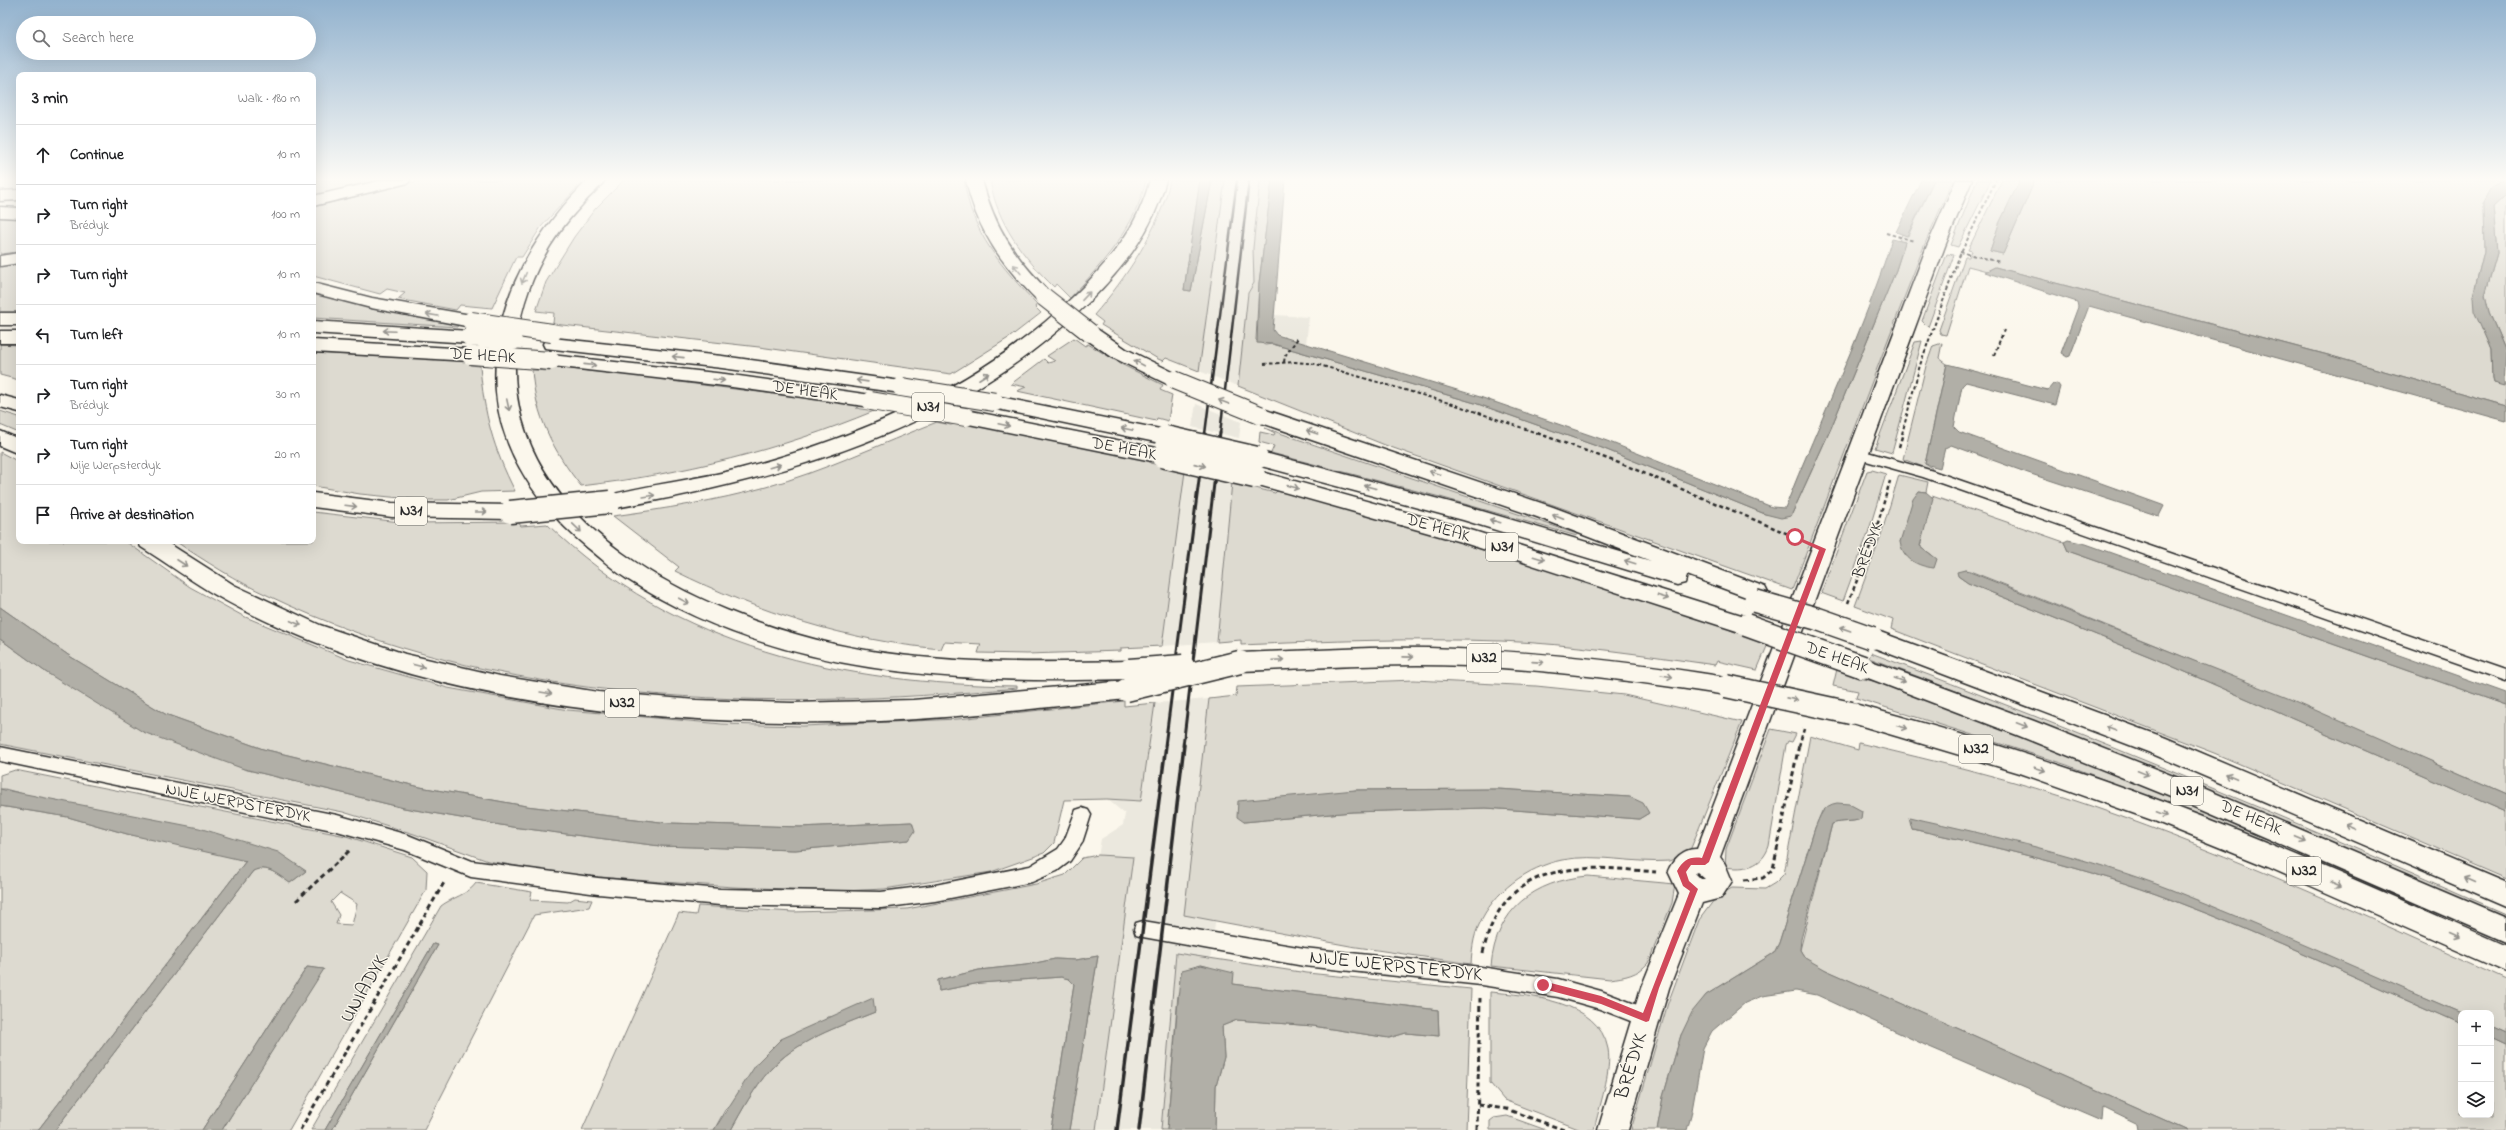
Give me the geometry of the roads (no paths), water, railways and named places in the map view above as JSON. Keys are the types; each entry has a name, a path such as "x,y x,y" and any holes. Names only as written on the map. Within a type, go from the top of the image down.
{"main road":[{"name":"N32","path":"551,233 527,272 517,295 507,330 505,393 519,443 531,469 553,504 589,539 620,563 695,606 732,623 825,651 872,660 978,671 1063,672 1127,680"},
{"name":"N31","path":"992,233 1019,272 1044,297 1090,333 1119,352 1174,380 1260,415 1545,512 1756,597"},
{"name":"N31","path":"316,500 392,510 510,512 610,502 680,490 798,459 883,427 963,389 1028,346 1080,303 1117,262 1136,233"},
{"name":"BRÉDYK","path":"1613,1130 1655,988 1700,875 1942,233"},
{"path":"0,260 16,258"},
{"name":"N31","path":"316,289 371,303 470,338 552,346"},
{"path":"0,319 16,319"},
{"name":"DE HEAK","path":"316,327 470,338 552,346 588,347 722,362 901,387 995,402 1164,447 1465,513 1756,597 1872,638 2157,745 2506,894"},
{"path":"0,337 16,337"},
{"name":"DE HEAK","path":"316,346 470,338"},
{"name":"DE HEAK","path":"552,346 709,378 870,401 966,418 1164,447"},
{"path":"0,387 16,391"},
{"path":"0,400 16,405"},
{"path":"0,438 16,446"},
{"name":"DE HEAK","path":"1256,468 1746,625 1987,712 2216,803 2506,930"},
{"name":"N32","path":"154,544 204,577 256,606 360,649 458,677 575,698 649,706 807,713 906,710 1127,680 1240,662 1395,656 1499,659 1603,668 1726,686 1851,713 1984,751 2100,790 2221,836 2506,959"}],"lane":[{"path":"1858,454 1936,477 2506,675"},
{"name":"NIJE WERPSTERDYK","path":"0,754 330,821 408,843 463,866 598,886 720,897 813,900 882,900 1032,874 1051,865 1064,855 1073,843 1082,815"},
{"name":"NIJE WERPSTERDYK","path":"1142,929 1304,957 1481,976 1558,988 1601,1000 1646,1018"}],"railway":[{"path":"1205,434 1230,233"},
{"path":"1220,434 1243,233"},
{"path":"1165,746 1205,433"},
{"path":"1183,746 1220,433"},
{"path":"1117,1130 1166,745"},
{"path":"1139,1130 1184,745"}]}
